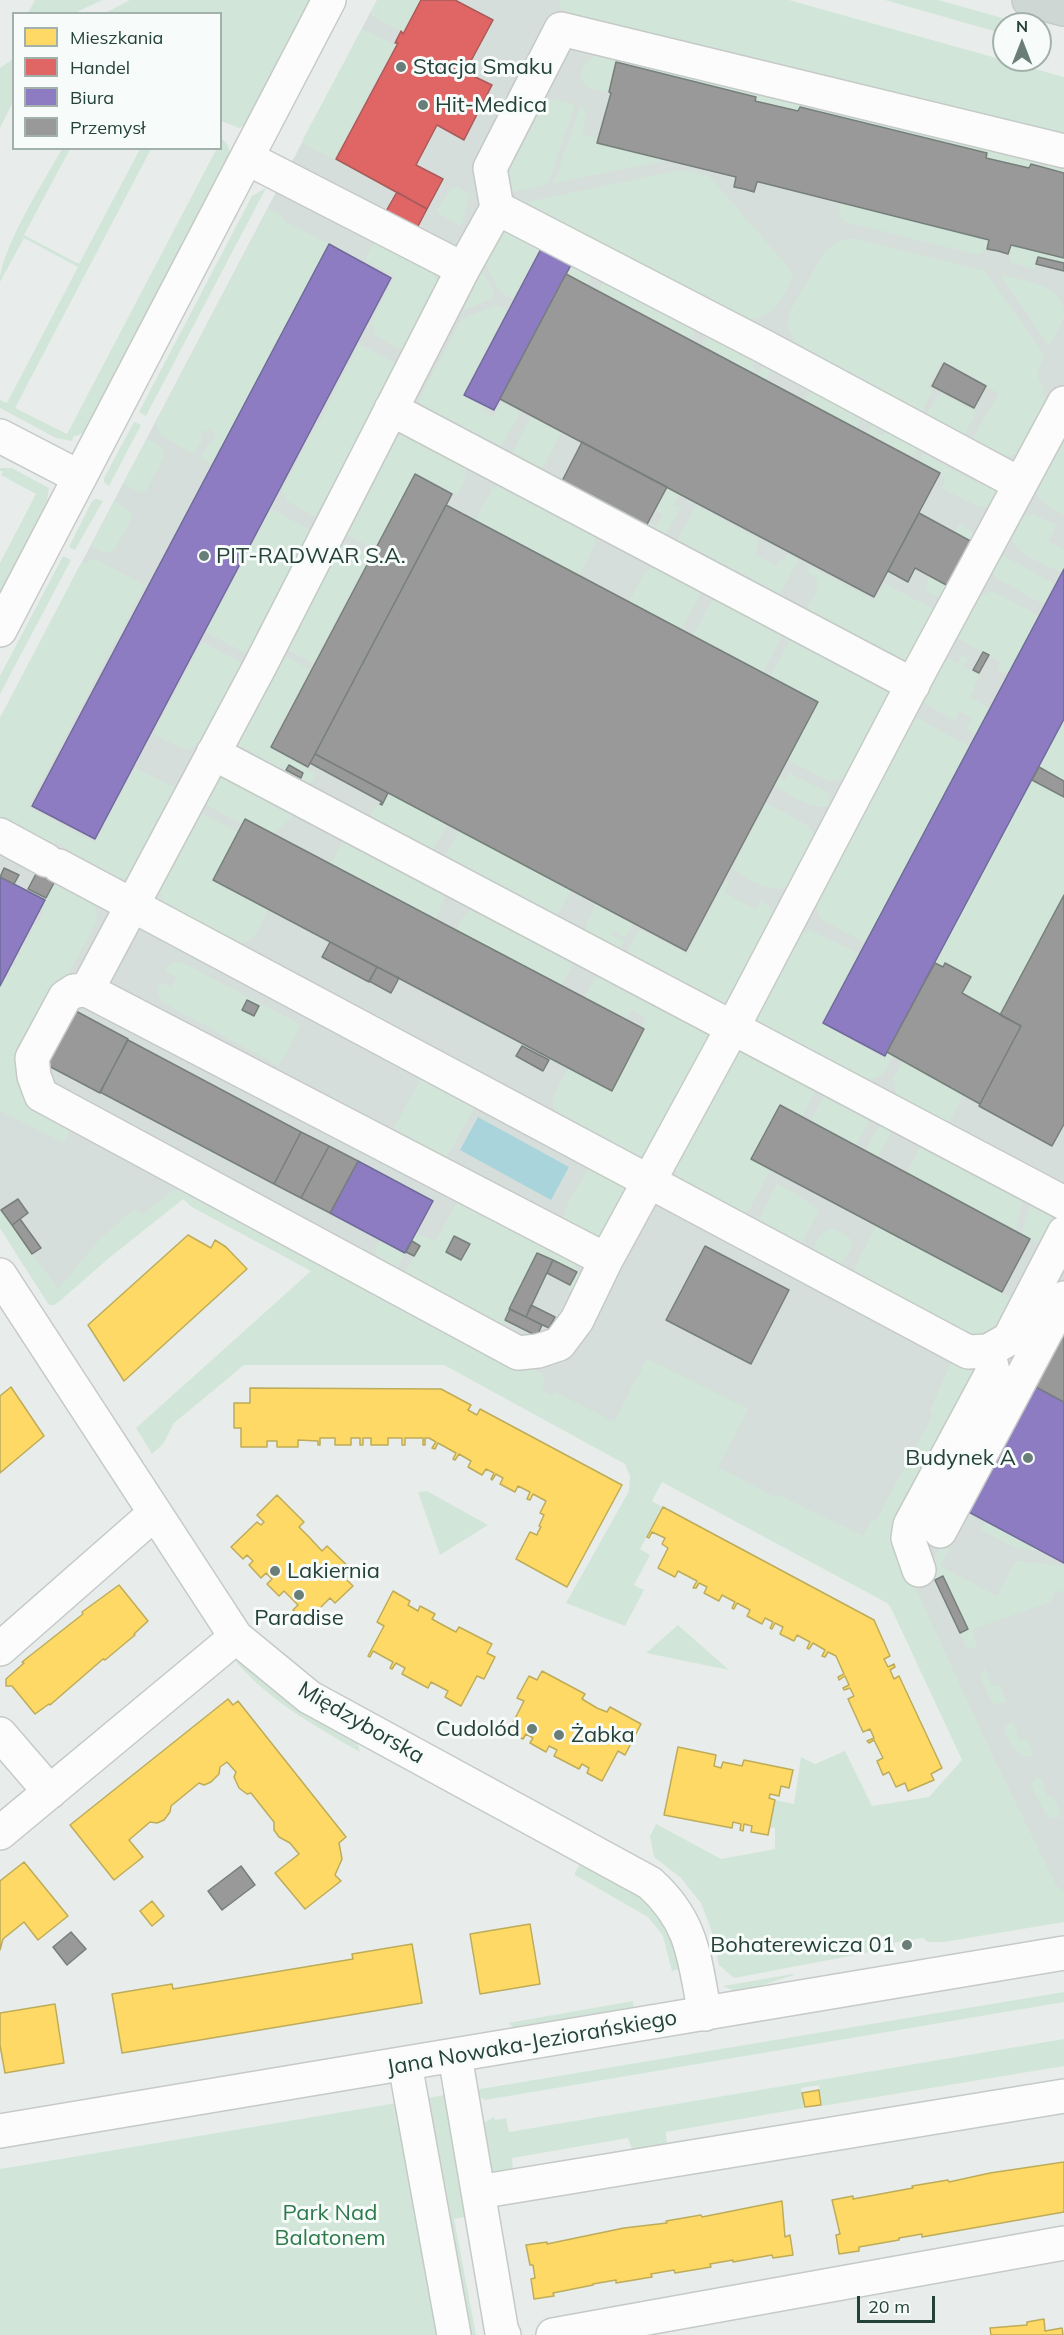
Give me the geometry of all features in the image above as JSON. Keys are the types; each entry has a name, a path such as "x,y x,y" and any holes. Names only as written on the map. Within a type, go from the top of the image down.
{"main road":[{"path":"1029,0 1064,9"}],"street":[{"path":"0,630 329,0"},
{"path":"87,990 130,904 189,801 260,666 463,269 497,208 490,168 561,29 1064,152"},
{"path":"247,158 463,269"},
{"path":"497,208 765,346 1020,484"},
{"path":"606,1260 87,990 74,991 65,997 32,1058 34,1076 41,1095 518,1353 538,1352 559,1344 577,1320 606,1260 733,1027 1064,403"},
{"path":"391,410 913,685"},
{"path":"0,436 79,477"},
{"path":"213,753 1064,1203"},
{"path":"0,835 968,1352 988,1351 1009,1339 1064,1233"},
{"name":"Międzyborska","path":"0,1275 236,1637 309,1697 650,1883 675,1909 685,1926 705,2014"},
{"path":"940,1531 1064,1298"},
{"path":"919,1570 908,1538 910,1526 993,1371 988,1351"},
{"path":"0,1649 155,1513"},
{"path":"0,1833 236,1637"},
{"path":"0,1734 50,1792"},
{"name":"Jana Nowaka-Jeziorańskiego","path":"0,2132 1064,1953"},
{"path":"455,2056 503,2334"},
{"path":"405,2064 454,2335"},
{"path":"478,2192 1064,2096"},
{"path":"553,2335 1064,2243"}],"shaded area":[{"name":"PIT-RADWAR S.A.","path":"421,0 575,0 1064,123 1064,1912 935,1640 817,1538 192,1207 183,1199 54,1305 49,1305 0,1228 0,718 371,11 373,16"}],"green space":[{"path":"35,0 102,0 77,12 29,12"},
{"path":"130,0 312,0 245,126 239,128 222,121 222,12 107,12"},
{"path":"377,0 421,0 404,33 373,16 371,11"},
{"path":"561,0 789,0 992,57 992,72 1046,72 1064,77 1064,145 582,22 580,16 565,12 559,4"},
{"path":"885,0 938,0 992,15 992,31"},
{"path":"362,29 397,46 394,47 334,159 303,143 303,139"},
{"path":"600,52 1039,154 1037,164 1047,167 1050,157 1064,160 1064,180 1054,174 986,158 987,153 800,107 798,111 731,95 611,93 586,87 580,77 581,73 587,62"},
{"path":"12,60 12,104 0,128 0,68"},
{"path":"552,99 575,105 548,184 513,192 509,174 511,167 545,103"},
{"path":"580,107 583,107 586,114 582,134 668,160 554,183"},
{"path":"222,139 227,143 229,150 227,164 225,163 212,187 83,433 73,437 72,441 56,438 0,408 0,400 7,403 78,267 24,238 0,282 7,252 15,234 61,150 69,150 24,235 79,264 139,150 150,150 15,408 67,434 216,150 222,150"},
{"path":"681,170 709,176 793,273 786,291 769,312 753,319 743,320 522,203"},
{"path":"456,186 469,195 462,223 459,225 436,212 451,189"},
{"path":"266,188 146,416 139,412 252,196"},
{"path":"842,196 991,235 987,249 979,255 846,222 839,215"},
{"path":"268,209 281,215 286,222 329,244 213,464 201,458 208,444 215,438 212,429 202,431 201,440 194,454 160,435 156,422"},
{"path":"516,228 591,268 593,273 587,284 568,274 574,262 541,245 513,299 500,292 484,261 502,232"},
{"path":"844,239 855,239 985,271 1044,355 1037,374 1046,407 1020,452 1001,456 971,442 999,393 942,361 928,387 932,389 931,393 920,415 796,346 788,327 789,313 826,250"},
{"path":"376,240 432,270 438,282 407,353 374,334 374,326 370,324 395,276 365,260"},
{"path":"1012,240 1064,251 1064,263 1038,257 1035,269 1012,263 1008,254"},
{"path":"482,271 494,292 491,299 463,310"},
{"path":"1001,275 1041,285 1057,297 1062,305 1064,316 1049,346"},
{"path":"603,281 695,327 692,339 599,290"},
{"path":"497,305 507,310 462,395 483,407 481,411 493,417 502,402 520,412 500,449 422,408 419,399 462,319"},
{"path":"710,334 774,365 766,379 758,375 765,363 756,358 752,366 756,369 754,373 702,345"},
{"path":"359,344 401,366 320,519 285,500 287,496 281,492 317,423 319,424 328,407"},
{"path":"812,389 862,416 856,429 804,401"},
{"path":"940,393 976,412 963,438 924,418"},
{"path":"531,417 561,433 541,471 511,455"},
{"path":"875,420 879,423 875,432 883,436 888,427 919,444 912,456 868,433"},
{"path":"134,422 141,425 109,486 104,482 104,478"},
{"path":"1064,427 1064,515 1042,501 1036,487"},
{"path":"401,431 466,465 466,476 457,495 415,473 374,549 347,534"},
{"path":"147,439 162,447 164,457 146,491 140,492 123,484"},
{"path":"923,454 979,484 984,477 995,488 992,501 981,508 942,488 946,479 919,462"},
{"path":"0,468 12,468 49,488 47,501 0,593 0,563 36,494 1,475 3,471 0,471"},
{"path":"500,482 595,531 595,544 579,576 475,521 491,491"},
{"path":"668,488 680,494 674,505 680,508 665,537 647,527 650,523 657,526 663,515 656,511"},
{"path":"96,499 103,501 75,550 69,547 92,501"},
{"path":"115,501 131,512 131,519 114,550 105,553 91,546"},
{"path":"696,505 759,539 755,555 777,566 781,558 784,560 787,554 798,560 778,597 676,543"},
{"path":"271,509 314,532 249,655 206,632"},
{"path":"1033,514 1057,525 1048,541 1064,550 1062,573 1025,554 1010,536 1020,517"},
{"path":"959,524 976,534 975,544 947,597 942,599 926,591 930,576 950,587 974,543 955,533"},
{"path":"343,542 370,556 313,663 286,649"},
{"path":"63,556 71,560 0,694 0,676"},
{"path":"1004,556 1054,584 1043,604 995,577 991,568 999,557"},
{"path":"95,559 148,587 144,587 28,807 95,843 135,768 179,790 134,874 117,880 64,855 68,848 56,842 51,849 0,822 0,718 80,565"},
{"path":"658,563 704,587 681,629 629,602 645,572"},
{"path":"809,566 874,600 884,583 933,609 935,612 907,665 806,611 818,588 817,580 808,571"},
{"path":"717,592 786,629 762,673 693,636"},
{"path":"994,592 1039,616 1008,674 998,669 1001,662 953,636 975,598"},
{"path":"793,635 887,683 890,699 854,771 840,779 829,781 788,760 818,702 770,677"},
{"path":"202,642 244,664 200,745 186,750 153,734"},
{"path":"283,655 310,670 269,747 316,773 303,796 229,757"},
{"path":"962,655 968,659 963,667 980,676 969,697 990,708 977,734 967,728 972,718 960,711 954,721 922,701 922,695 942,656 957,664"},
{"path":"919,719 970,747 866,943 821,919 815,905 909,721"},
{"path":"1064,719 1064,781 1039,767"},
{"path":"789,773 828,793 829,806 807,804 774,786 779,776 785,781"},
{"path":"223,774 297,807 293,816 274,834 246,819 242,824 199,801 212,779"},
{"path":"1032,780 1064,797 1064,895 1000,1015 962,993 945,963 943,967 935,963"},
{"path":"388,793 447,825 430,853 364,829 374,807 382,805"},
{"path":"766,803 807,825 815,835 795,884 786,888 762,886 732,869"},
{"path":"193,813 200,813 238,832 213,880 268,909 255,934 246,942 230,944 159,902 156,897 161,898 162,894 158,893"},
{"path":"459,831 571,890 561,909 553,917 444,859"},
{"path":"345,837 440,883 444,899 435,919 331,864"},
{"path":"726,880 730,882 724,893 756,910 762,900 770,908 773,919 727,1007 624,958 639,929 687,954"},
{"path":"53,884 95,906 97,916 94,926 24,1056 71,1127 64,1143 0,1111 0,986 6,976 9,977 11,973 8,970 11,965 15,967 17,962 13,960 17,955 20,956 22,952 19,950 22,944 26,946 28,942 26,941 33,931 31,930 34,925 37,925 44,911 41,909"},
{"path":"596,904 633,924 625,938 614,930 611,935 624,941 614,960 586,937 586,924"},
{"path":"482,905 574,962 561,986 456,930 466,914"},
{"path":"810,930 859,954 821,1023 884,1058 887,1052 893,1056 882,1075 864,1082 767,1040 753,1020 795,936"},
{"path":"176,962 181,962 301,1025 279,1066 162,1002 158,992 160,982 172,988 177,977 165,971"},
{"path":"599,970 709,1032 710,1039 647,1154 637,1158 555,1115 553,1109 556,1091 569,1068 612,1091 644,1030 641,1028 646,1018 631,1010 626,1020 584,998"},
{"path":"742,1050 815,1084 815,1092 801,1118 779,1106 751,1158 771,1168 750,1208 741,1215 678,1180 674,1163 735,1053"},
{"path":"903,1061 963,1095 943,1134 898,1102 893,1079"},
{"path":"424,1073 477,1103 446,1158 394,1128"},
{"path":"825,1095 869,1115 855,1147 810,1122"},
{"path":"882,1122 896,1123 877,1158 865,1152"},
{"path":"924,1140 1024,1193 1015,1232 906,1174"},
{"path":"591,1164 618,1179 627,1190 599,1239 562,1220 568,1203"},
{"path":"777,1184 819,1210 802,1242 794,1244 757,1224"},
{"path":"179,1185 542,1374 544,1379 542,1390 553,1396 555,1392 614,1422 647,1359 748,1409 718,1467 775,1497 776,1494 863,1536 872,1519 876,1521 933,1415 930,1410 954,1357 971,1368 973,1378 907,1570 993,1757 1056,1885 1064,1892 1064,1922 944,1942 928,1942 923,1938 887,1944 887,1949 734,1978 719,1965 711,1929 701,1903 681,1878 654,1857 650,1836 656,1824 721,1859 775,1849 775,1828 769,1827 775,1800 794,1804 801,1757 815,1764 845,1751 872,1806 929,1797 962,1760 891,1608 887,1603 662,1482 652,1501 663,1507 640,1549 650,1555 634,1585 644,1590 625,1626 566,1603 629,1491 630,1476 625,1464 444,1365 244,1365 174,1423 163,1444 152,1454 136,1428 311,1271 192,1207 183,1199 110,1257 60,1301 49,1305 0,1228 0,1209 58,1289 99,1240 134,1209 142,1215"},
{"path":"462,1194 570,1256 579,1273 578,1291 568,1290 577,1272 537,1253 502,1326 404,1275 420,1246 412,1241 416,1233 435,1242"},
{"path":"1035,1199 1047,1210 1051,1219 1042,1245 1022,1235 1029,1207"},
{"path":"877,1225 1013,1299 995,1331 981,1341 856,1273 855,1267"},
{"path":"832,1229 847,1236 851,1242 848,1254 838,1266 814,1252 819,1237"},
{"path":"380,1240 405,1253 396,1270 377,1257 376,1248"},
{"path":"427,1491 488,1525 440,1555 418,1492"},
{"path":"985,1521 1042,1551 1016,1548 981,1530"},
{"path":"946,1546 949,1549 940,1566 997,1596 1016,1561 1064,1566 1064,1593 1056,1590 1050,1602 972,1629 977,1648 970,1649 966,1647 960,1633 967,1628 943,1577 935,1580 931,1566 940,1547"},
{"path":"678,1625 729,1670 646,1653"},
{"path":"236,1662 252,1666 356,1737 360,1752 310,1723 279,1701"},
{"path":"985,1668 991,1686 999,1684 1006,1702 995,1704 991,1700 980,1677"},
{"path":"1013,1722 1019,1740 1027,1738 1033,1756 1024,1756 1010,1744 1005,1726"},
{"path":"1035,1778 1041,1778 1047,1795 1055,1799 1061,1817 1051,1818 1045,1813 1031,1785"},
{"path":"583,1859 625,1881 664,1919 683,1968 672,1971 663,1936 648,1917 575,1875"},
{"path":"1050,1969 1051,1973 717,2029 716,2025"},
{"path":"793,1974 756,1987 756,1989 735,1991 723,1986"},
{"path":"1064,1992 1064,2002 485,2100 475,2095 474,2090"},
{"path":"633,2001 634,2010 518,2031 508,2023"},
{"path":"1064,2039 1064,2066 822,2106 819,2085 801,2088 804,2108 666,2132 667,2146 633,2152 628,2138 512,2158 513,2169 496,2172 496,2174 487,2164 482,2124 494,2117 495,2120 506,2118 509,2132"},
{"name":"Park Nad Balatonem","path":"451,2094 469,2216 454,2219 476,2335 0,2335 0,2169"}],"water":[{"path":"478,1117 569,1167 551,1200 460,1150"}],"building: Mieszkania":[{"path":"188,1235 211,1248 215,1240 226,1247 247,1269 124,1381 88,1325"},
{"path":"11,1387 44,1436 0,1473 0,1396"},
{"path":"250,1388 441,1389 471,1405 468,1410 477,1415 480,1409 622,1485 567,1587 516,1559 530,1532 537,1535 544,1515 540,1513 546,1501 533,1494 530,1500 527,1499 530,1492 518,1486 515,1492 500,1484 503,1478 496,1474 492,1480 494,1473 486,1469 482,1475 468,1467 471,1461 459,1454 455,1460 453,1459 456,1453 438,1443 435,1449 432,1448 436,1442 429,1438 425,1438 425,1445 423,1445 423,1438 405,1438 405,1445 402,1445 402,1438 388,1438 388,1445 371,1445 371,1438 363,1438 363,1445 360,1445 360,1438 351,1438 351,1445 335,1445 335,1438 320,1438 320,1445 318,1441 298,1440 298,1447 277,1447 277,1441 267,1441 267,1447 241,1447 241,1428 234,1428 234,1403 250,1403"},
{"path":"277,1495 304,1522 299,1527 322,1551 327,1546 354,1572 346,1579 353,1586 335,1603 330,1598 306,1622 293,1610 298,1605 284,1591 279,1596 267,1584 272,1579 266,1573 261,1578 249,1565 253,1561 247,1555 243,1559 231,1547 257,1522 261,1525 264,1522 257,1515"},
{"path":"663,1507 874,1620 890,1656 884,1659 888,1667 894,1664 895,1667 890,1670 894,1679 899,1676 942,1768 931,1774 934,1780 908,1791 905,1783 896,1787 889,1772 883,1775 877,1761 883,1758 874,1740 869,1743 867,1741 874,1738 870,1729 863,1732 848,1699 854,1696 850,1688 844,1690 843,1688 849,1685 845,1676 839,1680 838,1677 844,1674 836,1656 828,1652 825,1657 822,1656 825,1650 813,1643 809,1649 807,1648 810,1642 797,1635 794,1641 780,1634 783,1627 775,1623 772,1629 770,1628 773,1622 765,1618 762,1624 747,1616 750,1610 737,1603 734,1609 732,1608 735,1602 722,1595 719,1601 704,1593 707,1587 699,1583 696,1588 693,1588 697,1581 678,1571 675,1577 658,1568 668,1548 662,1544 665,1538 652,1532 649,1538 647,1537"},
{"path":"119,1585 148,1621 105,1660 103,1659 50,1705 35,1714 12,1686 6,1686 6,1679 24,1663 22,1662 83,1614 82,1612"},
{"path":"393,1591 410,1601 408,1605 418,1611 420,1606 435,1614 432,1619 441,1624 456,1632 459,1627 492,1644 487,1653 495,1657 484,1679 477,1676 461,1706 445,1697 448,1691 431,1682 428,1688 402,1674 405,1668 396,1663 392,1669 390,1668 393,1662 373,1651 370,1657 368,1656 384,1626 377,1622"},
{"path":"542,1671 585,1694 582,1699 597,1708 607,1712 610,1707 641,1724 625,1755 618,1751 602,1781 587,1773 589,1768 582,1764 579,1769 554,1756 557,1750 549,1746 546,1752 530,1743 533,1738 526,1734 523,1739 508,1732 524,1701 517,1698 529,1676 537,1680"},
{"path":"228,1699 233,1705 238,1701 346,1837 339,1843 342,1859 335,1875 341,1881 305,1909 275,1873 299,1854 290,1843 279,1837 274,1830 274,1822 251,1793 247,1794 239,1788 234,1777 236,1772 227,1762 220,1767 219,1774 211,1782 204,1785 199,1783 171,1806 164,1820 157,1823 150,1822 129,1840 143,1857 114,1880 70,1825"},
{"path":"678,1747 716,1755 714,1766 721,1768 723,1762 742,1766 744,1760 793,1770 789,1788 781,1786 779,1796 770,1794 769,1798 775,1800 768,1835 751,1832 752,1826 744,1824 743,1831 740,1830 741,1824 733,1822 732,1828 664,1815"},
{"path":"24,1862 68,1916 38,1940 24,1922 3,1939 0,1950 0,1881"},
{"path":"152,1901 164,1916 152,1926 140,1911"},
{"path":"530,1924 540,1984 480,1994 470,1934"},
{"path":"412,1944 422,2003 122,2053 112,1994 172,1984 173,1989 353,1959 352,1954"},
{"path":"55,2004 64,2063 5,2073 0,2045 0,2013"},
{"path":"819,2090 821,2105 805,2107 802,2093"},
{"path":"1064,2162 1064,2212 922,2237 922,2234 899,2238 899,2240 859,2247 859,2251 839,2254 836,2235 840,2234 832,2200 853,2196 853,2199 913,2188 912,2186 948,2180 949,2182 990,2173"},
{"path":"782,2201 785,2237 790,2235 793,2255 773,2258 772,2255 733,2262 733,2260 710,2264 711,2267 675,2273 674,2270 651,2274 652,2277 593,2284 553,2293 554,2296 534,2299 531,2279 535,2278 526,2245 547,2242 547,2244 624,2228 667,2223 666,2221 701,2215 702,2217"},
{"path":"1044,2319 1045,2331 1062,2328 1063,2335 991,2335 990,2328 1027,2325 1027,2322"}],"building: Handel":[{"name":"Hit-Medica","path":"421,0 455,0 493,20 465,72 492,85 464,140 437,125 416,165 443,179 427,209 336,159 398,43 395,43 401,31 403,34"},
{"path":"397,192 427,209 416,230 385,213"}],"building: Biura":[{"name":"PIT-RADWAR S.A.","path":"329,244 391,278 95,839 32,806"},
{"path":"542,247 572,263 494,410 464,395"},
{"path":"1064,569 1064,719 885,1056 823,1023"},
{"path":"0,877 45,900 0,986"},
{"path":"358,1161 433,1201 405,1253 330,1213"},
{"name":"Budynek A","path":"1027,1382 1064,1402 1064,1563 965,1510"}],"building: Przemysł":[{"path":"616,62 756,97 755,101 798,111 800,107 987,153 986,158 1029,168 1031,164 1064,173 1064,258 1011,245 1008,254 987,249 989,240 759,182 754,192 734,187 736,177 597,143 611,93 609,92"},
{"path":"1038,257 1064,263 1064,271 1036,264"},
{"path":"566,274 940,473 874,597 500,399"},
{"path":"944,363 986,386 974,408 932,386"},
{"path":"582,442 667,487 644,530 560,485"},
{"path":"415,474 452,494 308,767 271,747"},
{"path":"446,505 818,702 686,951 315,754"},
{"path":"919,513 974,543 950,587 915,568 908,582 888,571"},
{"path":"983,652 989,655 979,673 973,670"},
{"path":"315,754 388,793 382,805 380,804 382,802 310,763"},
{"path":"289,765 303,773 301,778 286,770"},
{"path":"1039,767 1064,781 1064,797 1032,780"},
{"path":"245,819 644,1029 612,1091 213,880"},
{"path":"4,868 19,875 14,884 0,877"},
{"path":"37,872 55,881 46,898 28,889"},
{"path":"1064,895 1064,1124 1052,1146 979,1106 1021,1026 1000,1015"},
{"path":"330,942 377,967 369,982 322,957"},
{"path":"935,963 943,967 945,963 971,977 962,993 1021,1026 980,1104 887,1052"},
{"path":"377,967 399,978 391,993 369,981"},
{"path":"247,1000 259,1006 254,1016 242,1010"},
{"path":"74,1010 128,1039 100,1093 45,1064"},
{"path":"128,1040 301,1132 274,1184 100,1092"},
{"path":"522,1046 549,1060 543,1071 516,1056"},
{"path":"780,1105 1030,1239 1002,1292 751,1159"},
{"path":"301,1132 329,1146 301,1198 274,1184"},
{"path":"329,1146 358,1161 330,1213 301,1198"},
{"path":"18,1199 28,1213 12,1225 1,1210"},
{"path":"20,1219 41,1248 32,1254 12,1225"},
{"path":"454,1236 470,1244 461,1260 446,1252"},
{"path":"412,1241 420,1246 414,1256 406,1252"},
{"path":"705,1246 789,1290 751,1364 666,1320"},
{"path":"537,1253 553,1260 526,1317 509,1309"},
{"path":"553,1260 577,1272 570,1285 547,1273"},
{"path":"531,1305 555,1317 549,1328 526,1317"},
{"path":"510,1309 542,1325 537,1336 505,1320"},
{"path":"1064,1311 1064,1402 1027,1382"},
{"path":"943,1576 968,1629 960,1633 935,1580"},
{"path":"241,1866 255,1885 222,1910 208,1891"},
{"path":"71,1932 86,1949 67,1965 53,1947"}],"place":[{"name":"Stacja Smaku","path":"401,67"},
{"name":"Hit-Medica","path":"423,105"},
{"name":"PIT-RADWAR S.A.","path":"204,556"},
{"name":"Budynek A","path":"1028,1458"},
{"name":"Lakiernia","path":"275,1571"},
{"name":"Paradise","path":"299,1595"},
{"name":"Cudolód","path":"532,1729"},
{"name":"Żabka","path":"559,1735"},
{"name":"Bohaterewicza 01","path":"907,1945"}]}
